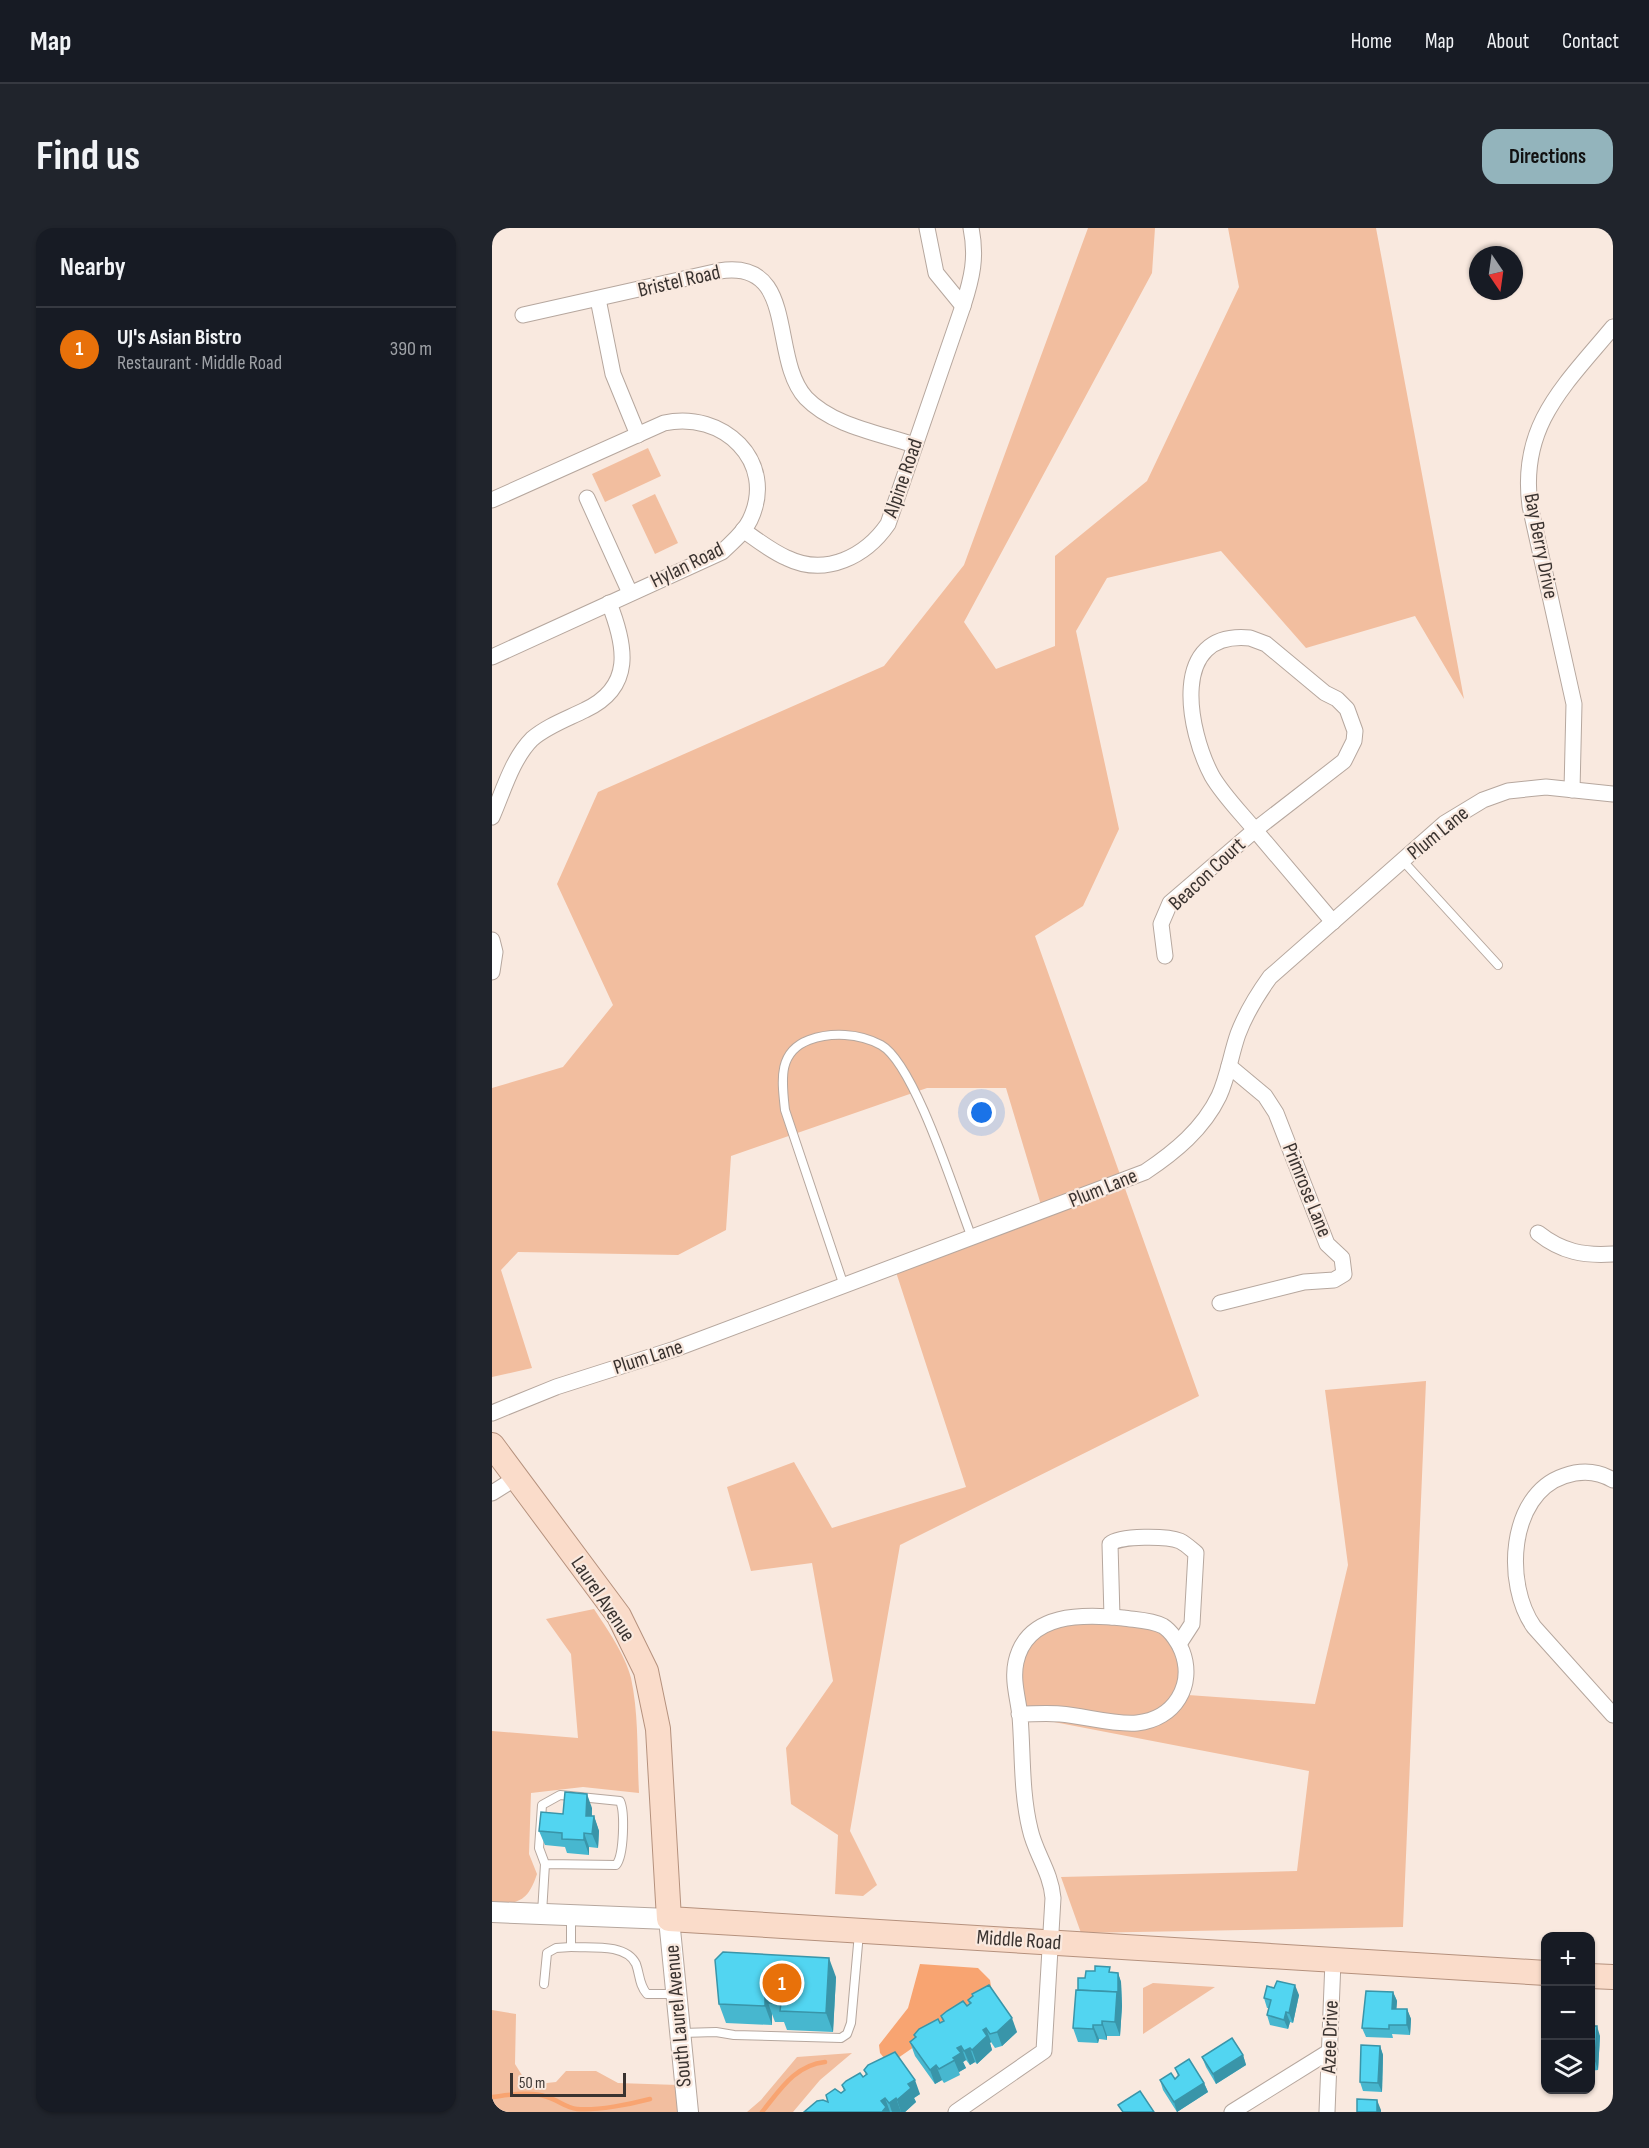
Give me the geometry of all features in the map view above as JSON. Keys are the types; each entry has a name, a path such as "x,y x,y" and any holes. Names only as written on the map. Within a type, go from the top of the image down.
{"main road":[{"name":"Laurel Avenue","path":"492,1445 619,1616 646,1671 658,1729 669,1919"},
{"name":"Middle Road","path":"669,1919 1541,1973"},
{"path":"1595,1976 1613,1977"}],"street":[{"path":"927,228 936,273 963,306"},
{"name":"Alpine Road","path":"743,530 788,559 799,562 829,564 858,555 876,542 888,524 974,270 975,252 971,228"},
{"name":"Bristel Road","path":"524,315 719,271 737,270 753,274 771,290 777,304 788,367 808,400 833,417 914,445"},
{"path":"598,299 613,374 638,435"},
{"name":"Bay Berry Drive","path":"1572,790 1574,704 1530,506 1528,476 1532,446 1548,407 1613,327"},
{"name":"Hylan Road","path":"492,500 664,423 685,420 709,423 730,435 746,453 756,484 753,512 743,530 722,552 492,657"},
{"path":"587,498 630,593"},
{"path":"492,817 516,761 528,744 543,731 602,700 620,675 623,644 609,603"},
{"path":"1255,830 1344,760 1354,741 1355,731 1347,709 1337,699 1324,693 1266,644 1250,638 1231,639 1218,643 1201,657 1189,683 1203,753 1212,774 1255,830 1333,922"},
{"name":"Plum Lane","path":"492,1413 556,1387 675,1349 1134,1178 1168,1157 1195,1132 1212,1108 1243,1023 1261,989 1282,965 1445,823 1483,800 1522,789 1613,794"},
{"name":"Beacon Court","path":"1165,956 1161,924 1170,903 1255,830"},
{"path":"492,940 495,952 492,972"},
{"name":"Primrose Lane","path":"1220,1303 1304,1282 1334,1280 1344,1274 1342,1258 1327,1244 1276,1113 1265,1096 1228,1066"},
{"path":"1538,1233 1554,1246 1572,1252 1585,1255 1613,1254"},
{"path":"1613,1480 1590,1472 1572,1473 1548,1484 1538,1494 1528,1505 1520,1525 1516,1584 1518,1599 1530,1621 1613,1714"},
{"path":"492,1493 516,1478"},
{"path":"1112,1617 1110,1544 1116,1539 1125,1537 1179,1540 1196,1553 1192,1624 1179,1644"},
{"path":"956,2112 1044,2051 1052,1942 1052,1886 1030,1830 1024,1793 1020,1714 1015,1680 1016,1661 1027,1639 1046,1625 1072,1616 1147,1621 1162,1626 1179,1644 1187,1666 1185,1686 1174,1706 1164,1715 1138,1723 1060,1714 1020,1714"},
{"name":"Middle Road","path":"492,1912 669,1919"},
{"name":"South Laurel Avenue","path":"669,1919 688,2112"},
{"name":"Azee Drive","path":"1327,2112 1333,1961"},
{"path":"1232,2112 1330,2051"}],"lane":[{"path":"1403,861 1498,965"},
{"path":"844,1286 785,1110 783,1085 785,1061 796,1045 823,1035 855,1035 882,1045 903,1068 972,1238"},
{"path":"542,1914 545,1864 539,1848 542,1805 560,1795 620,1801 623,1811 621,1856 616,1865 545,1864"},
{"path":"571,1915 571,1947"},
{"path":"679,2034 716,2032 776,2037 842,2038 847,2034 851,2023 860,1931"},
{"path":"544,1984 547,1953 556,1948 621,1951 635,1962 641,1987 647,1994 675,1995"}],"shaded area":[{"path":"1088,228 1155,228 1152,273 964,622 996,669 1055,646 1055,556 1147,481 1239,287 1228,228 1376,228 1464,699 1415,616 1306,648 1221,551 1107,578 1076,631 1119,829 1083,906 1035,936 1199,1396 900,1545 850,1831 877,1885 863,1896 835,1894 838,1835 791,1804 786,1748 833,1681 812,1563 751,1571 727,1487 794,1462 832,1528 966,1487 895,1269 1044,1215 1006,1088 927,1088 731,1156 726,1230 678,1255 518,1252 501,1270 532,1368 492,1377 492,1088 563,1067 613,1005 557,884 598,792 884,666 964,565"},
{"path":"648,448 661,476 605,502 592,474"},
{"path":"655,494 678,543 655,554 632,505"},
{"path":"1426,1381 1403,1927 1081,1933 1061,1877 1297,1871 1309,1771 1028,1717 1013,1679 1040,1627 1092,1619 1167,1631 1188,1695 1315,1704 1348,1565 1325,1390"},
{"path":"594,1609 620,1651 631,1678 637,1721 639,1793 583,1787 531,1793 529,1854 537,1874 534,1883 526,1895 516,1902 492,1904 492,1731 578,1738 571,1654 546,1619"},
{"path":"920,1964 978,1968 990,1980 992,1993 898,2058 885,2059 880,2053 879,2045 908,2008"},
{"path":"1153,1983 1215,1987 1143,2034 1143,1988"},
{"path":"492,2010 516,2014 515,2064 528,2085 556,2082 566,2071 596,2071 618,2083 678,2085 690,2112 492,2112"},
{"path":"852,2053 820,2080 793,2112 747,2112 761,2100 797,2057"}],"building":[{"path":"565,1792 587,1794 586,1816 594,1816 592,1834 584,1833 584,1840 562,1839 562,1833 539,1831 541,1812 563,1814"},
{"path":"723,1952 829,1958 826,2013 780,2011 781,2003 768,2003 768,1994 765,1994 765,2006 719,2004 715,1960"},
{"path":"1095,1966 1110,1967 1109,1972 1118,1973 1118,1997 1117,1992 1078,1990 1078,1978 1085,1978 1086,1971 1095,1971"},
{"path":"1277,1981 1295,1985 1289,2013 1286,2012 1284,2020 1267,2015 1271,2000 1264,1998 1267,1986 1274,1988"},
{"path":"989,1985 1012,2018 997,2032 990,2034 986,2028 983,2030 987,2036 972,2050 970,2048 964,2051 961,2046 957,2048 961,2053 953,2058 955,2060 939,2069 936,2065 930,2070 910,2042 916,2037 914,2035 919,2029 938,2019 940,2023 944,2021 941,2016 963,2001 967,2006 971,2003 968,2000 973,1996 972,1994"},
{"path":"1076,1990 1117,1992 1115,2022 1102,2021 1102,2025 1093,2025 1093,2029 1073,2028"},
{"path":"1366,1991 1393,1992 1392,2009 1407,2009 1407,2025 1389,2025 1389,2029 1362,2028"},
{"path":"1595,2026 1597,2026 1595,2061"},
{"path":"1232,2038 1243,2055 1213,2074 1202,2057"},
{"path":"1361,2045 1380,2046 1378,2083 1360,2082"},
{"path":"895,2052 915,2080 908,2084 911,2088 897,2100 896,2098 889,2103 885,2098 881,2101 886,2107 882,2112 804,2112 817,2101 828,2102 826,2095 835,2089 841,2093 845,2090 842,2085 846,2081 860,2073 863,2077 867,2074 864,2070 868,2065"},
{"path":"1189,2059 1204,2083 1174,2102 1160,2080 1171,2073 1175,2079 1179,2075 1175,2068"},
{"path":"1140,2091 1154,2112 1123,2112 1118,2105"},
{"path":"1357,2099 1377,2100 1377,2112 1357,2112"}],"waterway":[{"path":"762,2112 782,2087 797,2073 814,2064 825,2062"},
{"path":"492,2097 534,2094 551,2098 566,2106 585,2109 614,2107 650,2099"}],"place":[{"name":"UJ's Asian Bistro","path":"782,1983"}]}
